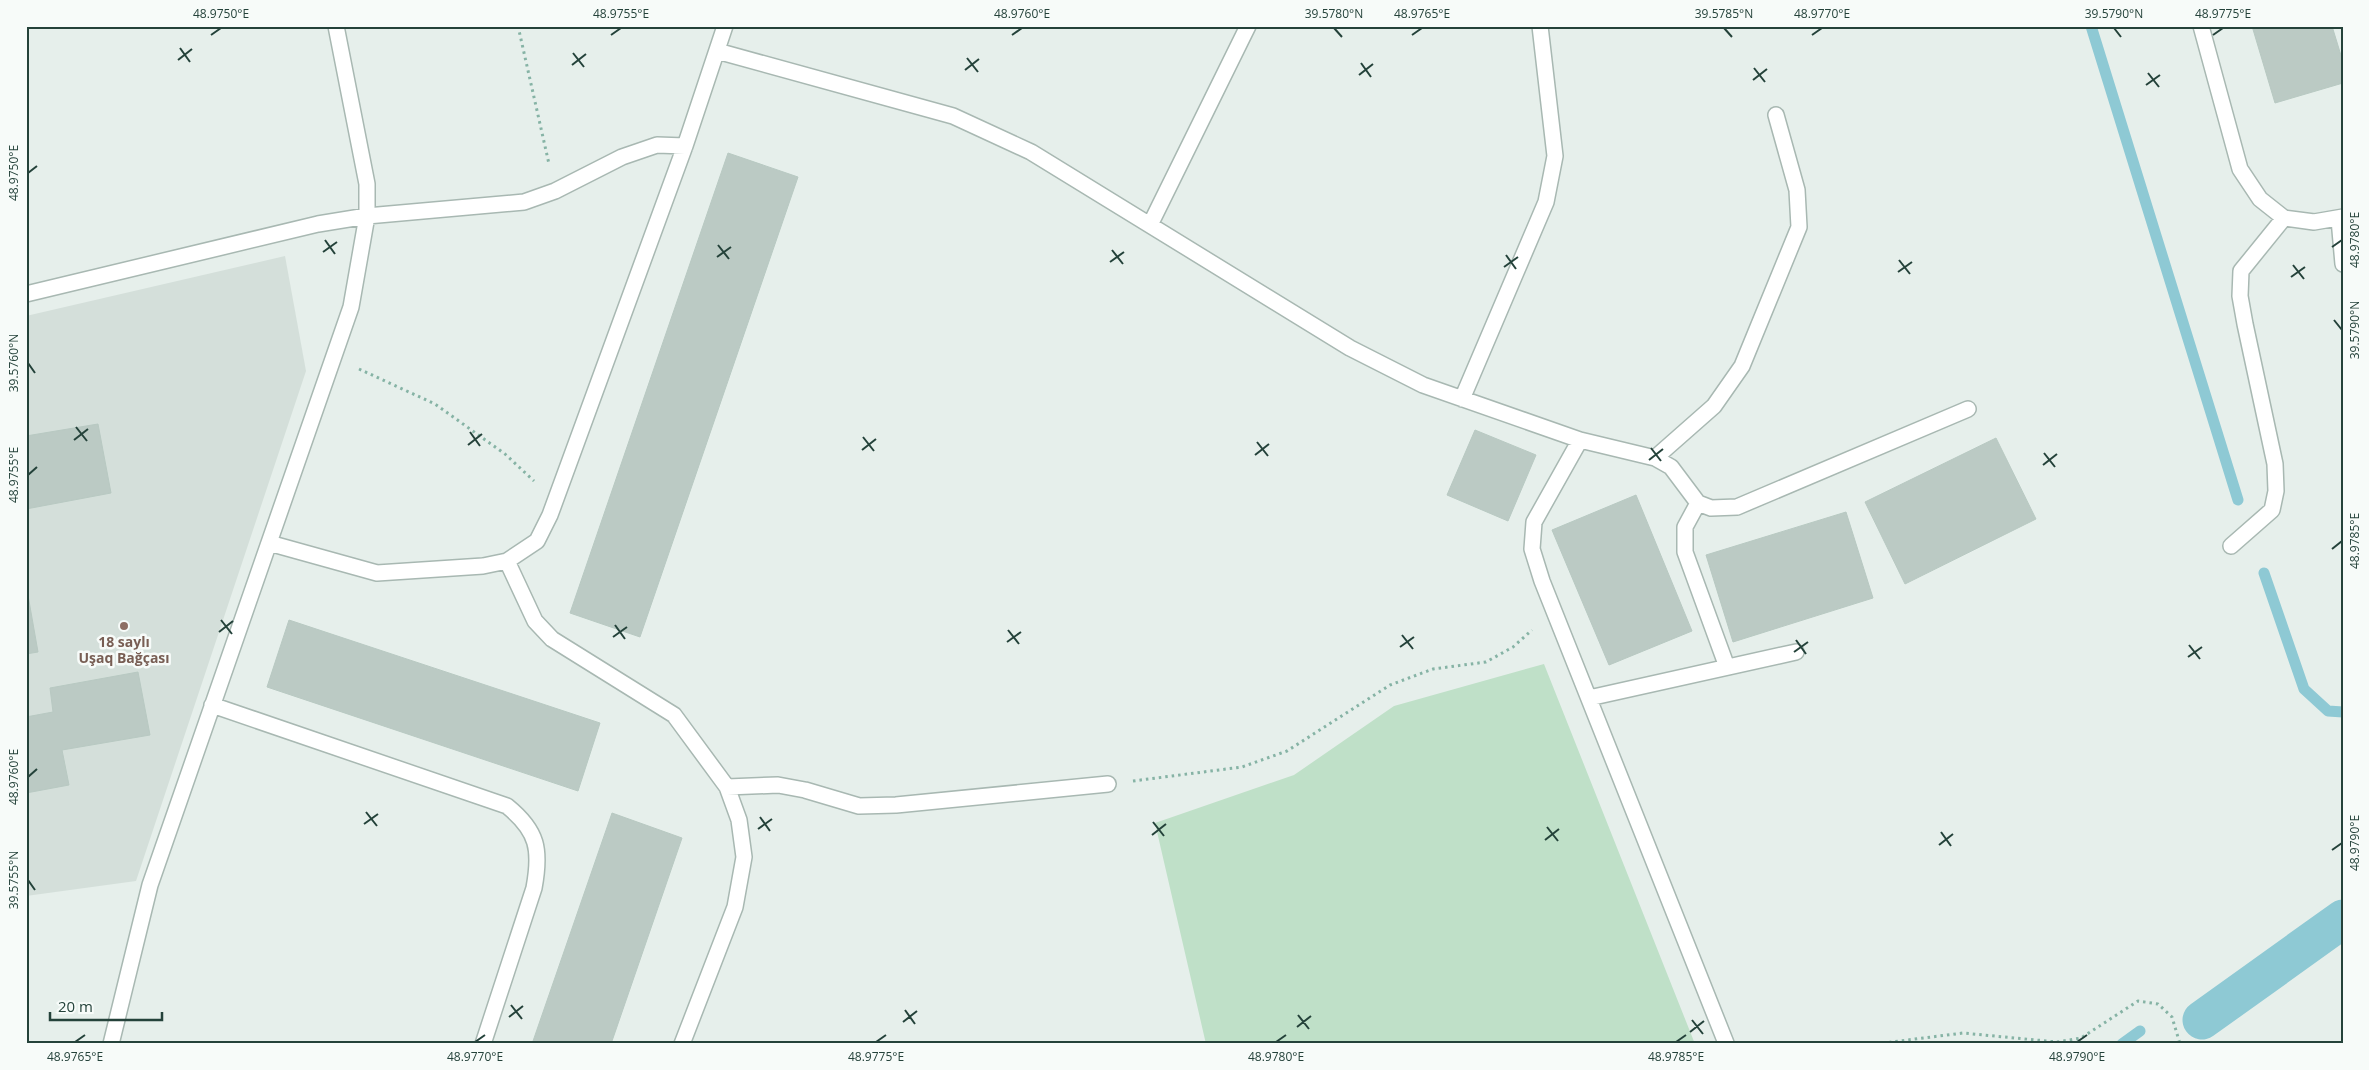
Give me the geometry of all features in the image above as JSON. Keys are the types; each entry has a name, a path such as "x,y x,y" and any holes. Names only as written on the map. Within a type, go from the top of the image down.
{"street":[{"path":"111,1044 150,884 351,307 367,216 367,184 336,26"},
{"path":"269,543 377,573 483,566 507,561 537,541 555,501 685,146 725,26"},
{"path":"1150,226 1248,26"},
{"path":"1462,399 1546,202 1555,156 1540,26"},
{"path":"2201,26 2240,168 2260,199 2284,218 2314,222 2341,218 2343,264"},
{"path":"717,51 953,116 1031,152 1350,348 1423,385 1580,440 1655,458 1671,467 1698,503 1711,508 1737,507 1968,409"},
{"path":"1655,458 1714,406 1742,366 1799,227 1797,190 1776,115"},
{"path":"26,294 318,224 367,216 524,202 555,191 622,157 657,145 685,146"},
{"path":"2231,546 2272,510 2276,491 2275,464 2245,324 2241,271 2284,218"},
{"path":"1580,440 1534,522 1532,549 1554,610 1726,1044"},
{"path":"1698,503 1685,527 1685,552 1728,667"},
{"path":"507,561 534,621 552,639 674,715 727,787 739,820 744,857 735,907 682,1044"},
{"path":"1589,698 1796,652"},
{"path":"212,706 507,806 524,820 535,839 539,862 534,888 483,1044"},
{"path":"727,787 778,786 805,790 859,806 896,805 1108,784"}],"path":[{"path":"518,26 555,191"},
{"path":"334,357 435,404 506,454 555,501"},
{"path":"1108,784 1242,767 1287,751 1390,686 1433,669 1486,662 1513,647 1554,610"},
{"path":"1876,1044 1963,1033 2057,1042 2065,1041 2081,1038 2138,1002 2158,1004 2172,1017 2180,1044"}],"shaded area":[{"name":"18 saylı Uşaq Bağçası","path":"285,256 306,371 136,881 26,896 26,316"}],"green space":[{"path":"1544,664 1695,1044 1206,1044 1155,823 1294,775 1394,706"}],"building":[{"path":"2252,26 2332,26 2343,62 2343,83 2275,103"},
{"path":"728,153 798,177 640,637 570,613"},
{"path":"98,424 111,493 26,509 26,436"},
{"path":"1475,430 1536,455 1508,521 1447,495"},
{"path":"1996,438 2036,519 1905,584 1865,502"},
{"path":"1636,495 1692,631 1609,665 1552,530"},
{"path":"1846,512 1873,598 1733,642 1706,555"},
{"path":"26,584 38,652 26,654"},
{"path":"289,620 600,723 578,791 267,687"},
{"path":"138,672 150,735 62,750 69,785 26,793 26,717 53,712 50,688"},
{"path":"612,813 682,838 611,1044 532,1044"}],"waterway":[{"path":"2091,26 2238,500"},
{"path":"2264,573 2304,689 2328,711 2343,712"},
{"path":"2202,1020 2343,919"},
{"path":"2122,1044 2140,1031"}],"place":[{"name":"18 saylı Uşaq Bağçası","path":"124,626"}]}
